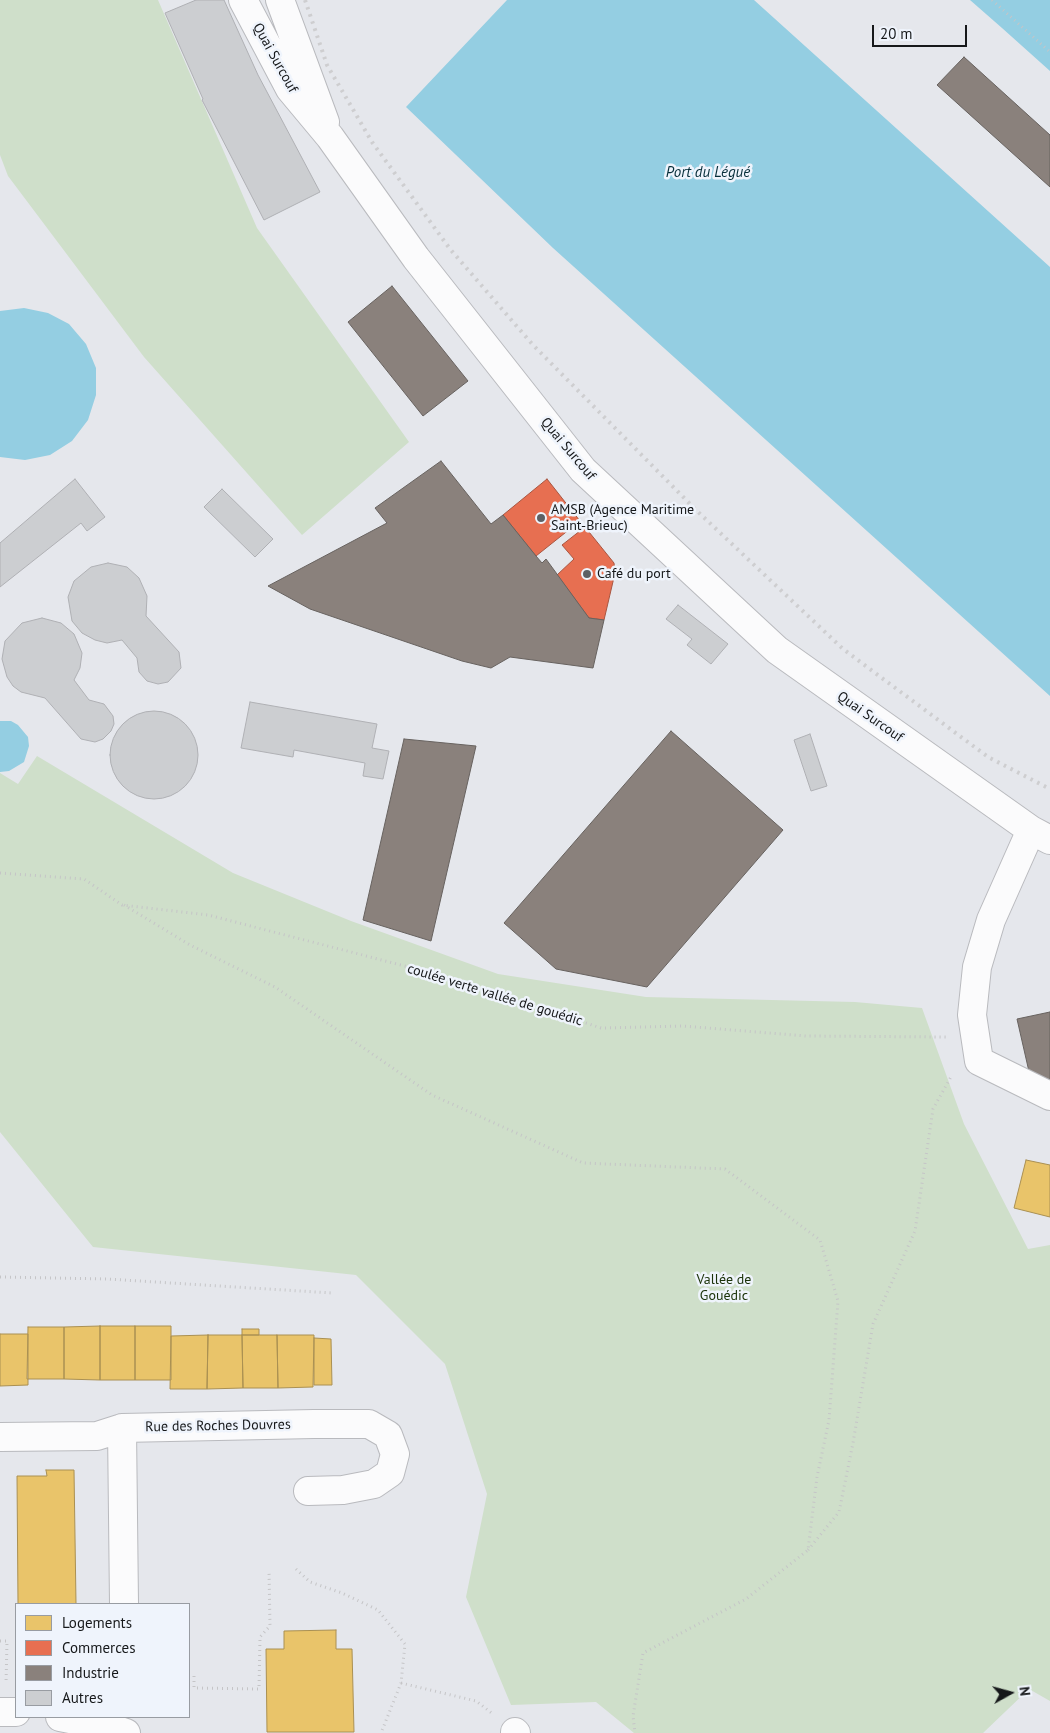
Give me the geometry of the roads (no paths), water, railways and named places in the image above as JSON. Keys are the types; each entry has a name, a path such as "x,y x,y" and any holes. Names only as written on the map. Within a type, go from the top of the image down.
{"street":[{"name":"Quai Surcouf","path":"243,0 290,89 330,138 416,258 583,470 777,650 1040,835 991,920 978,967 972,1015 976,1049 1050,1096"},
{"name":"Quai Surcouf","path":"280,0 330,138"},
{"name":"Rue des Roches Douvres","path":"0,1436 97,1436 122,1428 314,1424 369,1424 388,1435 395,1454 390,1473 374,1484 343,1490 308,1491"},
{"path":"122,1428 124,1603"},
{"path":"67,1718 113,1725"}],"water":[{"name":"Port du Légué","path":"507,0 754,0 1050,267 1050,696 553,248 406,107"},
{"path":"970,0 1050,0 1050,71 1002,28"},
{"path":"24,308 48,313 69,324 86,344 96,368 96,395 88,420 72,441 50,455 25,460 0,457 0,311"},
{"path":"0,721 11,721 18,725 28,737 29,746 24,762 9,771 0,772"}],"railway":[{"path":"305,0 327,65 372,142 450,249 533,345 696,510 843,649 988,757 1050,789"}],"place":[{"name":"AMSB (Agence Maritime Saint-Brieuc)","path":"541,518"},
{"name":"Café du port","path":"587,574"}],"park label":[{"name":"Vallée de Gouédic","path":"724,1288"}]}
